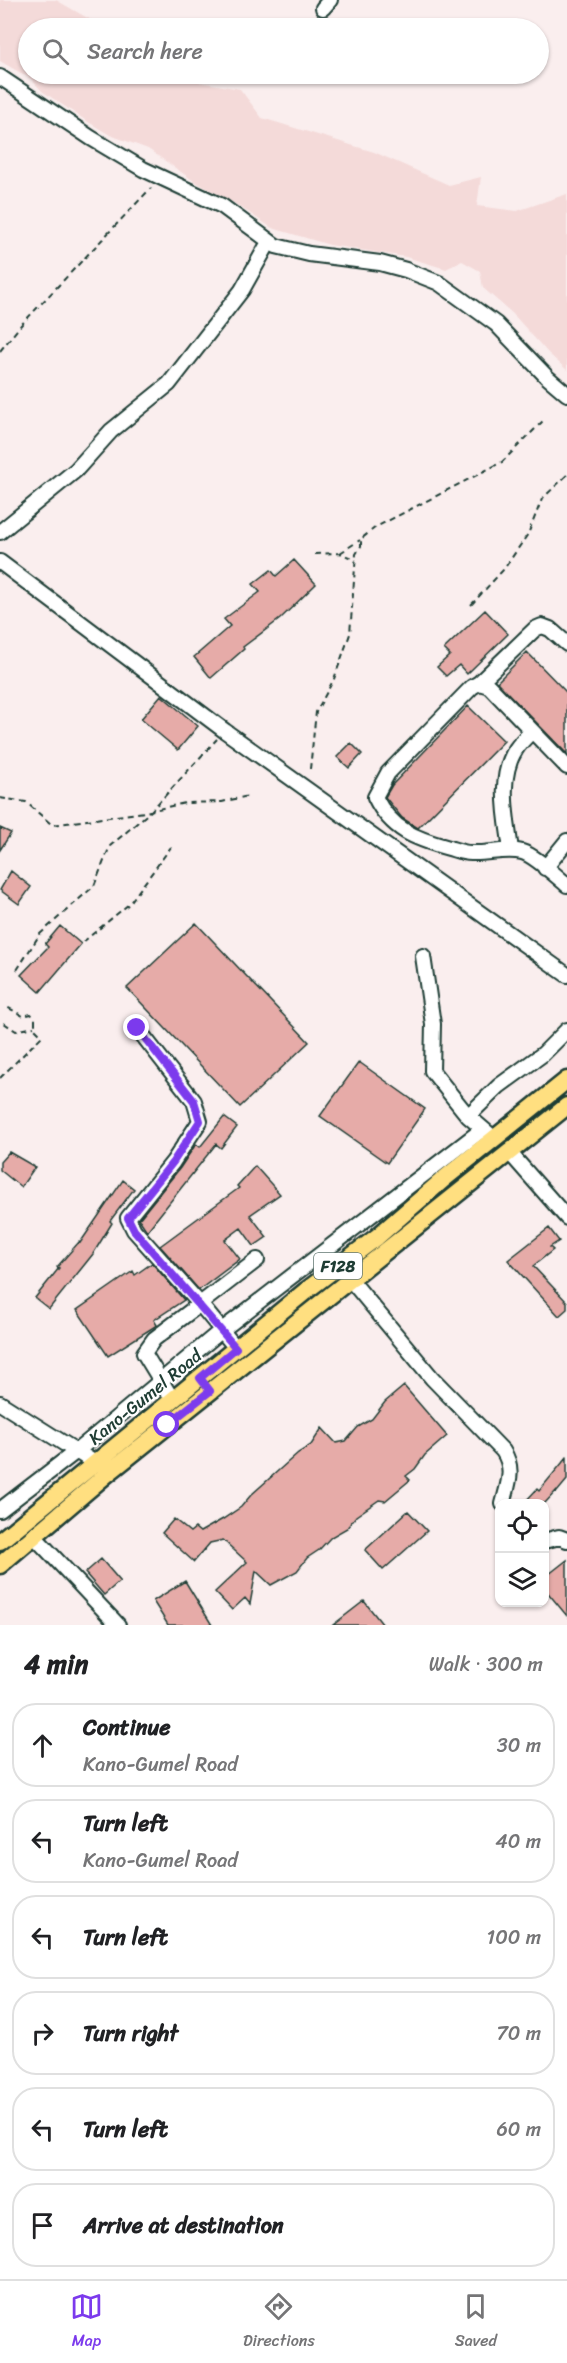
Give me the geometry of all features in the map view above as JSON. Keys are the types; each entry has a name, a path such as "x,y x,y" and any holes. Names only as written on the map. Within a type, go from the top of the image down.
{"main road":[{"name":"Kano-Gumel Road","path":"0,1565 107,1474 205,1384 236,1348 377,1237 445,1178 489,1135 567,1080"},
{"name":"Kano-Gumel Road","path":"0,1541 172,1399 205,1384 350,1280 567,1106"}],"street":[{"path":"0,77 91,138 161,177 238,215 268,242 285,249 309,254 380,263 406,270 439,284 496,324 567,393"},
{"path":"0,532 76,470 111,431 169,384 242,290 268,242"},
{"path":"0,562 225,730 567,975"},
{"path":"567,644 550,629 542,626 535,629 472,687 388,774 375,797 381,809 397,826 422,841 467,853 488,854 511,850 525,852 567,885"},
{"path":"479,683 489,686 567,767"},
{"path":"511,850 505,798 507,770 515,749 531,731"},
{"path":"545,868 567,840"},
{"path":"0,1510 78,1450 222,1330 489,1135 468,1116 432,1071 433,1024 423,956"},
{"path":"137,1028 194,1101 200,1121 173,1162 128,1218 134,1230 236,1348"},
{"path":"468,1116 499,1086 543,1054 567,1030"},
{"path":"509,1152 567,1218"},
{"path":"172,1399 144,1353 154,1339 257,1260"},
{"path":"350,1280 432,1378 503,1451 510,1464 511,1472 504,1499"},
{"path":"0,1403 78,1450 95,1463"},
{"path":"34,1536 118,1625"},
{"path":"549,1540 559,1537 567,1540"}],"path":[{"path":"0,351 161,177"},
{"path":"340,553 376,526 502,462 543,421"},
{"path":"471,605 504,569 528,534 542,499 567,475"},
{"path":"310,769 316,712 334,679 350,634 356,554 361,546 361,539"},
{"path":"315,554 340,553 357,561"},
{"path":"17,970 40,934 94,886 110,846 151,811 225,730"},
{"path":"0,798 26,802 52,825 151,811 185,803 222,802 248,796"},
{"path":"83,942 129,904 171,847"},
{"path":"0,1078 42,1036 35,1027 35,1018 31,1014 23,1016 7,1007"},
{"path":"4,1023 16,1031 35,1027"}],"shaded area":[{"path":"0,0 56,0 88,18 18,18 18,71 0,61"},
{"path":"36,84 211,84 240,89 262,118 374,152 449,185 481,177 477,206 517,211 567,194 567,370 548,353 513,314 483,288 480,271 462,261 446,269 406,257 330,245 272,228 234,203 194,181 148,149 110,135 42,91"}],"building":[{"path":"294,560 316,584 280,619 243,647 244,649 211,678 194,657 230,626 224,619 260,592 253,584 271,570 276,576"},
{"path":"485,610 508,634 467,674 459,665 446,676 437,667 450,655 444,649"},
{"path":"527,652 567,693 567,754 497,682"},
{"path":"161,695 198,726 178,750 141,719"},
{"path":"468,706 504,741 418,828 402,818 385,797 392,785"},
{"path":"351,743 362,754 349,768 337,757"},
{"path":"0,828 11,833 0,850"},
{"path":"11,871 31,887 19,904 0,890"},
{"path":"196,923 309,1042 240,1107 127,988"},
{"path":"60,926 81,944 40,992 21,975 48,947 45,944"},
{"path":"359,1062 425,1109 387,1163 320,1116"},
{"path":"224,1117 237,1127 221,1148 216,1144 147,1231 139,1219 196,1144 200,1147"},
{"path":"9,1152 35,1167 21,1187 0,1170 0,1162"},
{"path":"255,1166 280,1194 250,1215 267,1237 254,1246 241,1228 225,1240 240,1259 199,1290 160,1246 239,1188 237,1186"},
{"path":"123,1180 134,1189 110,1221 112,1223 93,1254 49,1309 35,1298 59,1268 57,1267 80,1243"},
{"path":"549,1228 559,1241 550,1247 553,1250 533,1266 567,1302 567,1309 559,1316 508,1260"},
{"path":"152,1263 184,1300 154,1320 157,1325 108,1356 77,1310 133,1271 135,1275"},
{"path":"404,1386 447,1436 406,1476 410,1480 385,1501 379,1500 356,1516 347,1528 331,1537 319,1550 307,1558 297,1571 271,1585 256,1571 250,1604 245,1598 232,1610 215,1592 247,1562 223,1540 210,1543 194,1562 162,1533 174,1519 190,1532 195,1528 200,1532 223,1519 241,1507 251,1495 298,1453 311,1445 322,1428 336,1443 346,1441 358,1427 372,1419 385,1402"},
{"path":"567,1457 567,1480 549,1499 528,1499 537,1489 539,1491"},
{"path":"408,1511 427,1531 383,1570 365,1550"},
{"path":"101,1559 120,1581 104,1595 85,1573"},
{"path":"567,1560 567,1616 549,1594 549,1574"},
{"path":"185,1581 212,1625 168,1625 153,1601"},
{"path":"364,1601 383,1625 333,1625"}],"route":[{"path":"137,1028 194,1101 200,1121 173,1162 128,1218 134,1230 236,1348 200,1378 210,1391 167,1425"}]}
